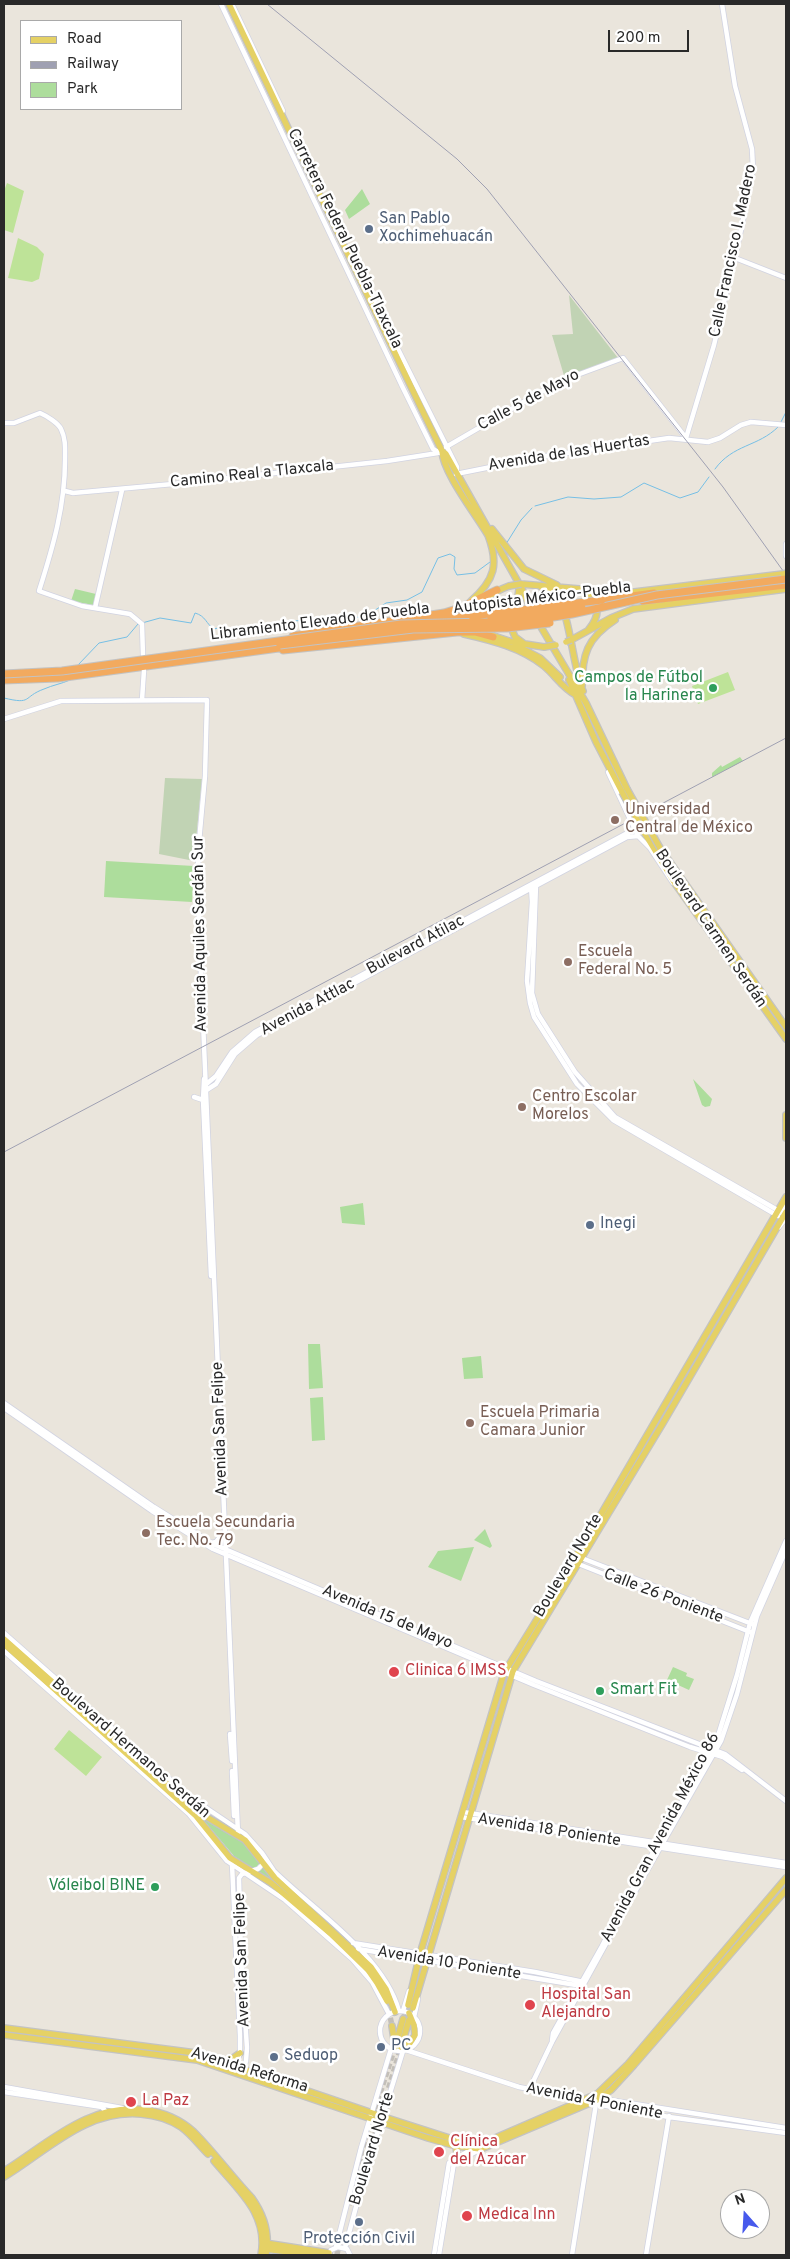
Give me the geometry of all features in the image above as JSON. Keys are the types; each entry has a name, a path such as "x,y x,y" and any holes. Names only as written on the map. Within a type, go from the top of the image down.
{"highway":[{"name":"Autopista México-Puebla","path":"4,676 58,678 243,653 473,618 681,594 786,578"},
{"name":"Libramiento Elevado de Puebla","path":"4,676 44,676 394,630 524,627 566,620 669,597 786,578"},
{"path":"290,637 444,613 497,590"},
{"name":"Autopista México-Puebla","path":"4,676 384,624 473,618"},
{"path":"243,653 440,633 471,632 493,637"}],"main road":[{"name":"Carretera Federal Puebla-Tlaxcala","path":"221,4 419,421 433,449 443,450"},
{"name":"Carretera Federal Puebla-Tlaxcala","path":"229,4 266,89 269,91 426,414"},
{"name":"Carretera Federal Puebla-Tlaxcala","path":"229,4 352,256 455,475 520,587 531,615 569,680 597,743 624,790"},
{"name":"Calle Francisco I. Madero","path":"683,438 714,345 735,258 751,179 753,158 730,61 722,4"},
{"path":"735,258 786,278"},
{"name":"Calle 5 de Mayo","path":"443,450 558,382 621,358 683,438"},
{"path":"4,423 14,423 40,413 60,427 65,439 65,491 55,538 39,591 69,602 130,614 136,617 142,624 143,656"},
{"path":"419,421 426,414"},
{"name":"Avenida de las Huertas","path":"455,475 550,456 669,438 683,438 704,442 714,441 741,425 751,422 786,425"},
{"name":"Camino Real a Tlaxcala","path":"65,491 72,493 122,490 387,461 443,450"},
{"name":"Carretera Federal Puebla-Tlaxcala","path":"455,475 484,520 535,617 584,700 624,790"},
{"path":"95,608 122,490"},
{"path":"484,520 524,569 560,588"},
{"path":"466,605 484,588 494,570 494,556 487,533"},
{"path":"786,544 786,556"},
{"path":"566,688 558,675 544,661 493,637 482,626 478,616 483,603 497,590 510,586 536,586 626,593 681,594 786,589"},
{"path":"536,586 553,593 561,604 578,679 583,692"},
{"path":"520,587 517,604 511,615 510,626 516,638 529,645"},
{"path":"580,590 591,596 597,607 596,620 584,634"},
{"path":"505,641 544,647 569,642 610,618 681,594"},
{"path":"584,700 584,657 591,642 607,625 634,610"},
{"path":"440,633 470,635 513,648 537,661 576,695"},
{"path":"4,720 61,701 142,700 144,670"},
{"name":"Avenida Aquiles Serdán Sur","path":"142,700 208,700 198,864 205,1089"},
{"path":"597,743 597,750 623,801 638,836 650,848"},
{"name":"Boulevard Carmen Serdán","path":"624,790 644,832 676,885 779,1023 786,1027"},
{"name":"Boulevard Carmen Serdán","path":"624,790 660,848 779,1023 786,1039"},
{"path":"635,829 640,831 669,879 676,885"},
{"name":"Bulevard Atilac","path":"533,886 635,829"},
{"name":"Bulevard Atilac","path":"205,1089 232,1052 249,1036 627,837 638,836"},
{"path":"533,886 528,981 531,1007 534,1017 577,1084 613,1120 779,1214"},
{"path":"533,886 532,994 538,1014 574,1072 615,1117 779,1214"},
{"name":"Avenida Attlac","path":"205,1089 216,1084 235,1054 257,1035 533,886"},
{"path":"516,896 526,896 532,902"},
{"path":"710,932 709,927 712,924"},
{"name":"Avenida San Felipe","path":"205,1089 203,1100 224,1552"},
{"name":"Avenida San Felipe","path":"205,1089 236,1831"},
{"path":"194,1097 203,1100"},
{"path":"786,1115 786,1138"},
{"path":"779,1214 786,1197"},
{"name":"Boulevard Norte","path":"577,1560 786,1203"},
{"name":"Boulevard Norte","path":"345,2248 382,2119 420,1957 462,1815 508,1672 779,1227 779,1214"},
{"path":"779,1227 786,1219"},
{"name":"Avenida 15 de Mayo","path":"4,1403 154,1507 224,1552"},
{"name":"Avenida 15 de Mayo","path":"4,1408 191,1537 508,1672 713,1752 725,1758 786,1802"},
{"path":"211,1543 216,1542 219,1538"},
{"name":"Avenida Gran Avenida México 86","path":"530,2090 549,2052 553,2033 583,1984 659,1845 713,1752 752,1624 786,1542"},
{"name":"Avenida Gran Avenida México 86","path":"752,1624 786,1550"},
{"name":"Calle 26 Poniente","path":"577,1560 629,1577 752,1624"},
{"name":"Calle 26 Poniente","path":"577,1560 750,1632"},
{"path":"627,1582 629,1577"},
{"path":"4,1633 15,1654 40,1683 189,1814 211,1843 232,1865 290,1902"},
{"name":"Boulevard Hermanos Serdán","path":"4,1639 15,1654"},
{"name":"Boulevard Hermanos Serdán","path":"4,1644 101,1725 200,1812 236,1831 265,1861 278,1882 381,1979 406,2013"},
{"path":"4,1651 15,1654 67,1690 190,1797 236,1831"},
{"name":"Boulevard Norte","path":"406,2013 427,1958 469,1816 508,1672"},
{"path":"40,1683 67,1690"},
{"name":"Boulevard Hermanos Serdán","path":"56,1688 196,1816 230,1858 271,1883 290,1902 350,1948 373,1976 387,2001"},
{"path":"90,1710 101,1725"},
{"path":"118,1734 127,1749"},
{"path":"142,1755 143,1762"},
{"name":"Avenida 18 Poniente","path":"462,1815 786,1865"},
{"path":"211,1843 210,1824 218,1823"},
{"name":"Avenida San Felipe","path":"230,1858 237,1898 247,2048 243,2072"},
{"name":"Avenida San Felipe","path":"235,2069 240,2053 237,1898 240,1878 244,1873 260,1868 265,1861"},
{"path":"572,2255 596,2099 786,1878"},
{"path":"434,2255 452,2163 472,2149 482,2147 596,2099 634,2065 786,1890"},
{"path":"350,1948 371,1962 386,1980 414,2025 415,2035 410,2043 398,2048 383,2043 380,2033 382,2022 389,2014 406,2013"},
{"path":"350,1948 372,1982 389,2014"},
{"name":"Avenida 10 Poniente","path":"350,1948 420,1957"},
{"name":"Avenida 10 Poniente","path":"350,1948 427,1958 583,1984"},
{"path":"371,1962 375,1951"},
{"path":"392,2026 398,2048"},
{"name":"Avenida Reforma","path":"4,2028 182,2051 224,2062 235,2069"},
{"name":"Avenida Reforma","path":"4,2035 197,2060 235,2069 371,2116 482,2147"},
{"name":"Boulevard Norte","path":"336,2247 371,2116 398,2048"},
{"name":"Avenida 4 Poniente","path":"398,2048 530,2090 584,2100"},
{"path":"224,2062 240,2053"},
{"path":"4,2087 122,2108 157,2112 174,2118 194,2132 256,2203 265,2224 265,2248 261,2255"},
{"path":"4,2092 102,2108 106,2112"},
{"path":"452,2163 482,2147 584,2100 596,2099"},
{"name":"Avenida 4 Poniente","path":"596,2099 786,2128"},
{"name":"Avenida 4 Poniente","path":"596,2099 669,2117 786,2133"},
{"path":"4,2171 70,2126 122,2108"},
{"path":"646,2255 670,2110"},
{"path":"4,2177 72,2131 96,2120 120,2113 157,2117 181,2127 247,2200 260,2220 265,2248"},
{"name":"Avenida Reforma","path":"382,2119 456,2146 472,2149"},
{"path":"456,2146 458,2157"},
{"path":"439,2255 452,2163"},
{"path":"265,2248 329,2254 336,2247 345,2248 350,2255"},
{"path":"265,2248 313,2255"}],"green space":[{"path":"7,183 24,191 13,233 4,230 4,191"},
{"path":"362,189 370,204 349,219 345,210"},
{"path":"18,238 37,247 44,254 39,279 32,282 8,278"},
{"path":"569,295 618,358 565,379 552,335 573,334"},
{"path":"75,589 96,594 93,605 71,601"},
{"name":"Campos de Fútbol la Harinera","path":"728,672 735,690 698,704 692,686"},
{"path":"740,757 743,761 712,777 712,773 721,765 722,767"},
{"path":"165,778 202,779 194,861 159,854"},
{"path":"106,861 194,866 192,902 104,897"},
{"path":"693,1079 712,1099 710,1106 705,1107 702,1105"},
{"path":"363,1203 365,1225 342,1223 340,1207"},
{"path":"308,1344 320,1344 323,1388 309,1389"},
{"path":"481,1356 483,1378 464,1379 462,1358"},
{"path":"323,1397 325,1440 312,1441 310,1398"},
{"path":"485,1529 492,1546 490,1548 474,1540"},
{"path":"474,1547 461,1581 428,1567 438,1551"},
{"path":"673,1667 687,1673 686,1676 694,1679 689,1690 667,1680"},
{"path":"69,1730 102,1757 86,1776 54,1749"},
{"path":"202,1816 239,1838 276,1882 274,1883 234,1856"}],"waterway":[{"path":"781,422 786,412"},
{"path":"715,469 730,455 770,434 778,427"},
{"path":"535,506 568,497 594,499 621,497 644,483 680,498 698,492 709,477"},
{"path":"506,544 521,520 532,508"},
{"path":"142,623 160,618 191,623 195,613 201,616 214,629 218,628 232,633 248,634 259,626 273,623 349,616 363,618 386,603 407,600 422,592 438,558 450,554 455,557 454,569 457,575 475,573 490,562"},
{"path":"78,665 99,643 127,637 138,624"},
{"path":"4,698 24,700 37,692 70,680"}],"tunnel":[{"path":"387,2001 392,2026"},
{"path":"403,2019 408,2005"},
{"path":"375,2109 395,2047"},
{"path":"374,2137 401,2047"},
{"path":"349,2205 369,2127"},
{"path":"337,2255 339,2243"}],"railway":[{"path":"267,4 457,159 487,189 723,487 786,575"},
{"path":"4,1152 786,738"}],"place":[{"name":"San Pablo Xochimehuacán","path":"369,229"},
{"name":"Campos de Fútbol la Harinera","path":"713,688"},
{"name":"Universidad Central de México","path":"615,820"},
{"name":"Escuela Federal No. 5","path":"568,962"},
{"name":"Centro Escolar Morelos","path":"522,1107"},
{"name":"Inegi","path":"590,1225"},
{"name":"Escuela Primaria Camara Junior","path":"470,1423"},
{"name":"Escuela Secundaria Tec. No. 79","path":"146,1533"},
{"name":"Clinica 6 IMSS","path":"394,1672"},
{"name":"Smart Fit","path":"600,1691"},
{"name":"Vóleibol BINE","path":"155,1887"},
{"name":"Hospital San Alejandro","path":"530,2005"},
{"name":"PC","path":"381,2047"},
{"name":"Seduop","path":"274,2057"},
{"name":"La Paz","path":"131,2102"},
{"name":"Clínica del Azúcar","path":"439,2152"},
{"name":"Medica Inn","path":"467,2216"},
{"name":"Protección Civil","path":"359,2222"}]}
